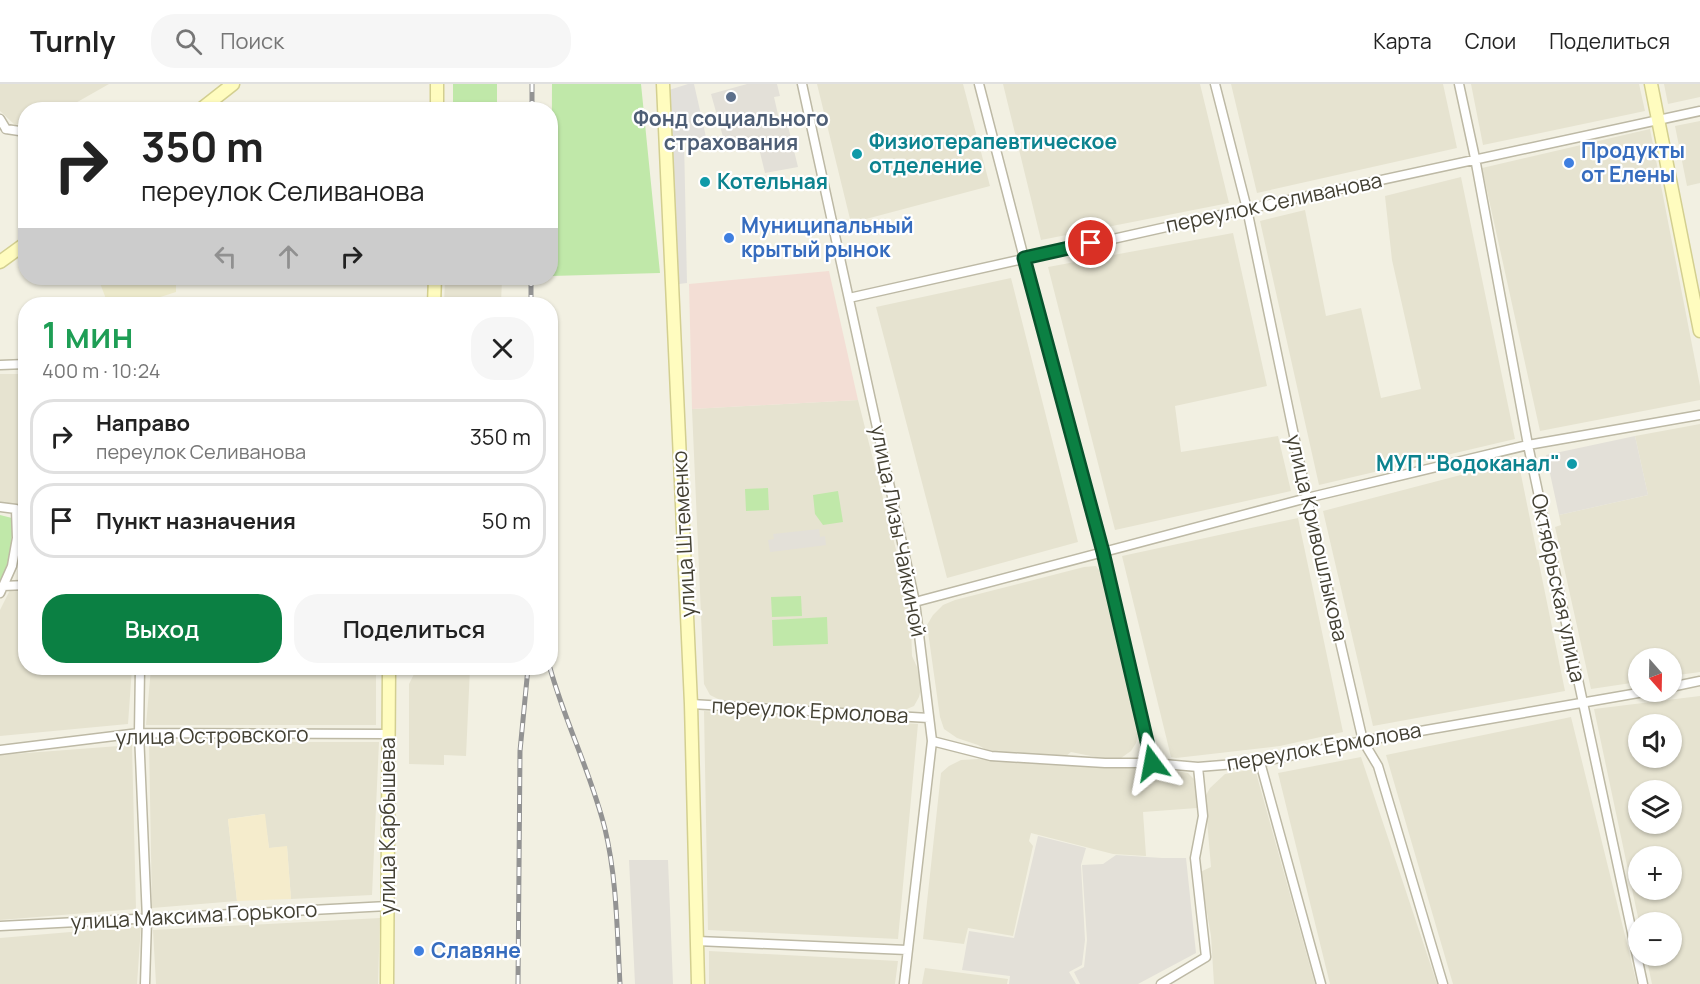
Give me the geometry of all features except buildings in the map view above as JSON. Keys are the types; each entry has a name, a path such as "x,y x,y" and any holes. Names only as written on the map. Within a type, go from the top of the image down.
{"main road":[{"path":"210,102 233,84"},
{"path":"437,84 437,102"},
{"name":"улица Штеменко","path":"663,84 691,704 698,984"},
{"path":"1650,84 1700,332"},
{"path":"0,262 18,249"},
{"name":"улица Карбышева","path":"387,984 389,675"}],"street":[{"name":"улица Лизы Чайкиной","path":"802,84 915,602 932,741 904,984"},
{"path":"979,84 1103,552 1152,763"},
{"name":"улица Кривошлыкова","path":"1215,84 1247,209 1307,498 1363,741 1378,765 1443,984"},
{"name":"Октябрьская улица","path":"1459,84 1528,445 1643,984"},
{"name":"переулок Селиванова","path":"849,298 1700,111"},
{"path":"0,119 3,131 18,132"},
{"path":"0,365 18,364"},
{"path":"915,602 1307,498 1528,445 1700,415"},
{"path":"0,507 18,509"},
{"path":"2,590 12,566 18,531"},
{"path":"2,590 18,587"},
{"path":"140,675 139,734 147,919 145,984"},
{"path":"1682,685 1700,681"},
{"name":"переулок Ермолова","path":"932,741 991,756 1198,767 1260,762 1363,741 1628,695"},
{"name":"переулок Ермолова","path":"691,704 929,718"},
{"name":"улица Островского","path":"0,750 139,734 388,734"},
{"path":"1260,762 1321,984"},
{"path":"1161,984 1206,957 1195,858 1203,816 1198,767"},
{"name":"улица Максима Горького","path":"0,926 388,906"},
{"path":"697,941 907,950"}],"shaded area":[{"path":"0,84 109,84 77,102 18,102 18,124 15,125 0,111"},
{"path":"694,84 706,137 684,140 687,283 679,284 669,90"},
{"path":"747,84 777,84 780,96 774,97 779,119 786,118 798,167 765,173 756,136 725,144 711,94"},
{"path":"817,84 963,84 990,186 851,223"},
{"path":"1003,84 1200,84 1229,203 1041,240"},
{"path":"1231,84 1443,84 1457,148 1257,193"},
{"path":"1471,84 1639,84 1645,111 1483,145"},
{"path":"1664,84 1700,84 1700,97 1668,104"},
{"path":"1700,121 1700,183 1687,186 1675,126"},
{"path":"1650,129 1700,386 1700,400 1540,431 1482,168"},
{"path":"1461,177 1515,439 1319,485 1260,221 1305,210 1326,316 1361,308 1381,398 1421,389 1392,260 1385,196"},
{"path":"1233,233 1267,386 1175,406 1181,452 1278,436 1291,491 1115,530 1048,267"},
{"path":"829,271 858,400 692,409 689,284"},
{"path":"1011,278 1078,542 947,578 876,307"},
{"path":"101,285 176,285 176,292 160,297 105,297"},
{"path":"445,285 502,285 501,297 444,297"},
{"path":"0,374 18,374 18,507 7,507 0,503"},
{"path":"858,400 908,597 912,656 917,667 921,688 919,697 914,706 902,711 720,700 710,695 704,684 692,409"},
{"path":"1700,424 1700,672 1682,674 1682,648 1628,648 1628,683 1591,689 1555,527 1561,525 1559,515 1648,495 1635,436"},
{"path":"1635,436 1648,495 1559,515 1546,455"},
{"path":"1518,460 1565,691 1373,726 1323,511"},
{"path":"1298,518 1343,732 1280,746 1171,757 1122,556"},
{"path":"819,529 820,537 825,536 826,545 770,552 768,540 774,539 773,534"},
{"path":"1096,566 1104,577 1123,655 1133,709 1140,726 1136,743 1131,751 1121,758 1111,760 1071,752 1065,757 995,755 978,745 957,738 944,729 940,717 927,625 933,615 943,605 955,600 1084,567"},
{"path":"11,588 18,588 18,675 132,675 128,724 0,736 0,610"},
{"path":"150,675 376,675 376,725 146,725"},
{"path":"414,675 470,675 466,756 444,755 444,765 409,764 409,684"},
{"path":"1700,696 1700,984 1652,984 1648,966 1682,966 1682,912 1637,912 1634,900 1682,900 1682,846 1628,846 1628,870 1594,709 1651,702 1682,702 1682,698"},
{"path":"704,711 918,724 898,939 708,930"},
{"path":"1571,717 1628,948 1628,966 1633,966 1637,984 1453,984 1386,755"},
{"path":"149,742 379,742 372,895 291,899 287,847 269,848 264,814 228,819 237,901 152,908"},
{"path":"132,745 136,909 0,920 0,755"},
{"path":"1361,757 1437,984 1330,984 1278,773"},
{"path":"978,759 1188,773 1194,779 1199,803 1197,808 1143,812 1146,856 1113,854 1031,833 1029,841 1033,846 1013,936 968,928 964,944 923,939 941,773 961,760"},
{"path":"1255,769 1315,984 1214,984 1211,936 1200,872 1211,867 1205,797 1210,788 1225,774"},
{"path":"265,814 269,848 287,846 291,899 237,901 228,819"},
{"path":"1038,836 1086,848 1081,865 1085,940 1082,965 1069,972 1076,984 1009,984 1010,976 962,970 969,931 1014,938"},
{"path":"1116,855 1186,858 1196,953 1138,984 1080,984 1074,972 1084,967 1087,940 1082,865 1103,864"},
{"path":"629,860 668,860 673,984 635,984"},
{"path":"380,918 378,984 156,984 153,930"},
{"path":"141,926 137,984 0,984 0,938"},
{"path":"709,951 898,961 895,984 709,984"},
{"path":"925,968 1008,979 1007,984 922,984"}],"green space":[{"path":"453,84 497,84 497,102 453,102"},
{"path":"552,84 641,84 660,273 558,276 558,102 552,102"},
{"path":"768,488 769,510 746,511 745,489"},
{"path":"838,491 843,522 823,525 815,514 813,495"},
{"path":"0,515 12,518 12,527 8,559 0,583"},
{"path":"801,596 802,616 772,617 771,597"},
{"path":"827,617 828,644 773,646 772,620"}],"railway":[{"path":"532,84 532,102"},
{"path":"531,285 531,297"},
{"path":"518,984 520,751 527,675"},
{"path":"552,675 593,788 605,829 614,886 620,984"}],"place":[{"name":"Фонд социального страхования","path":"731,97"},
{"name":"Физиотерапевтическое отделение","path":"857,154"},
{"name":"Продукты от Елены","path":"1569,163"},
{"name":"Котельная","path":"705,182"},
{"name":"Муниципальный крытый рынок","path":"729,238"},
{"name":"МУП \"Водоканал\"","path":"1572,464"},
{"name":"Славяне","path":"419,951"}],"route":[{"path":"1091,243 1024,258 1103,552 1152,763"}]}
